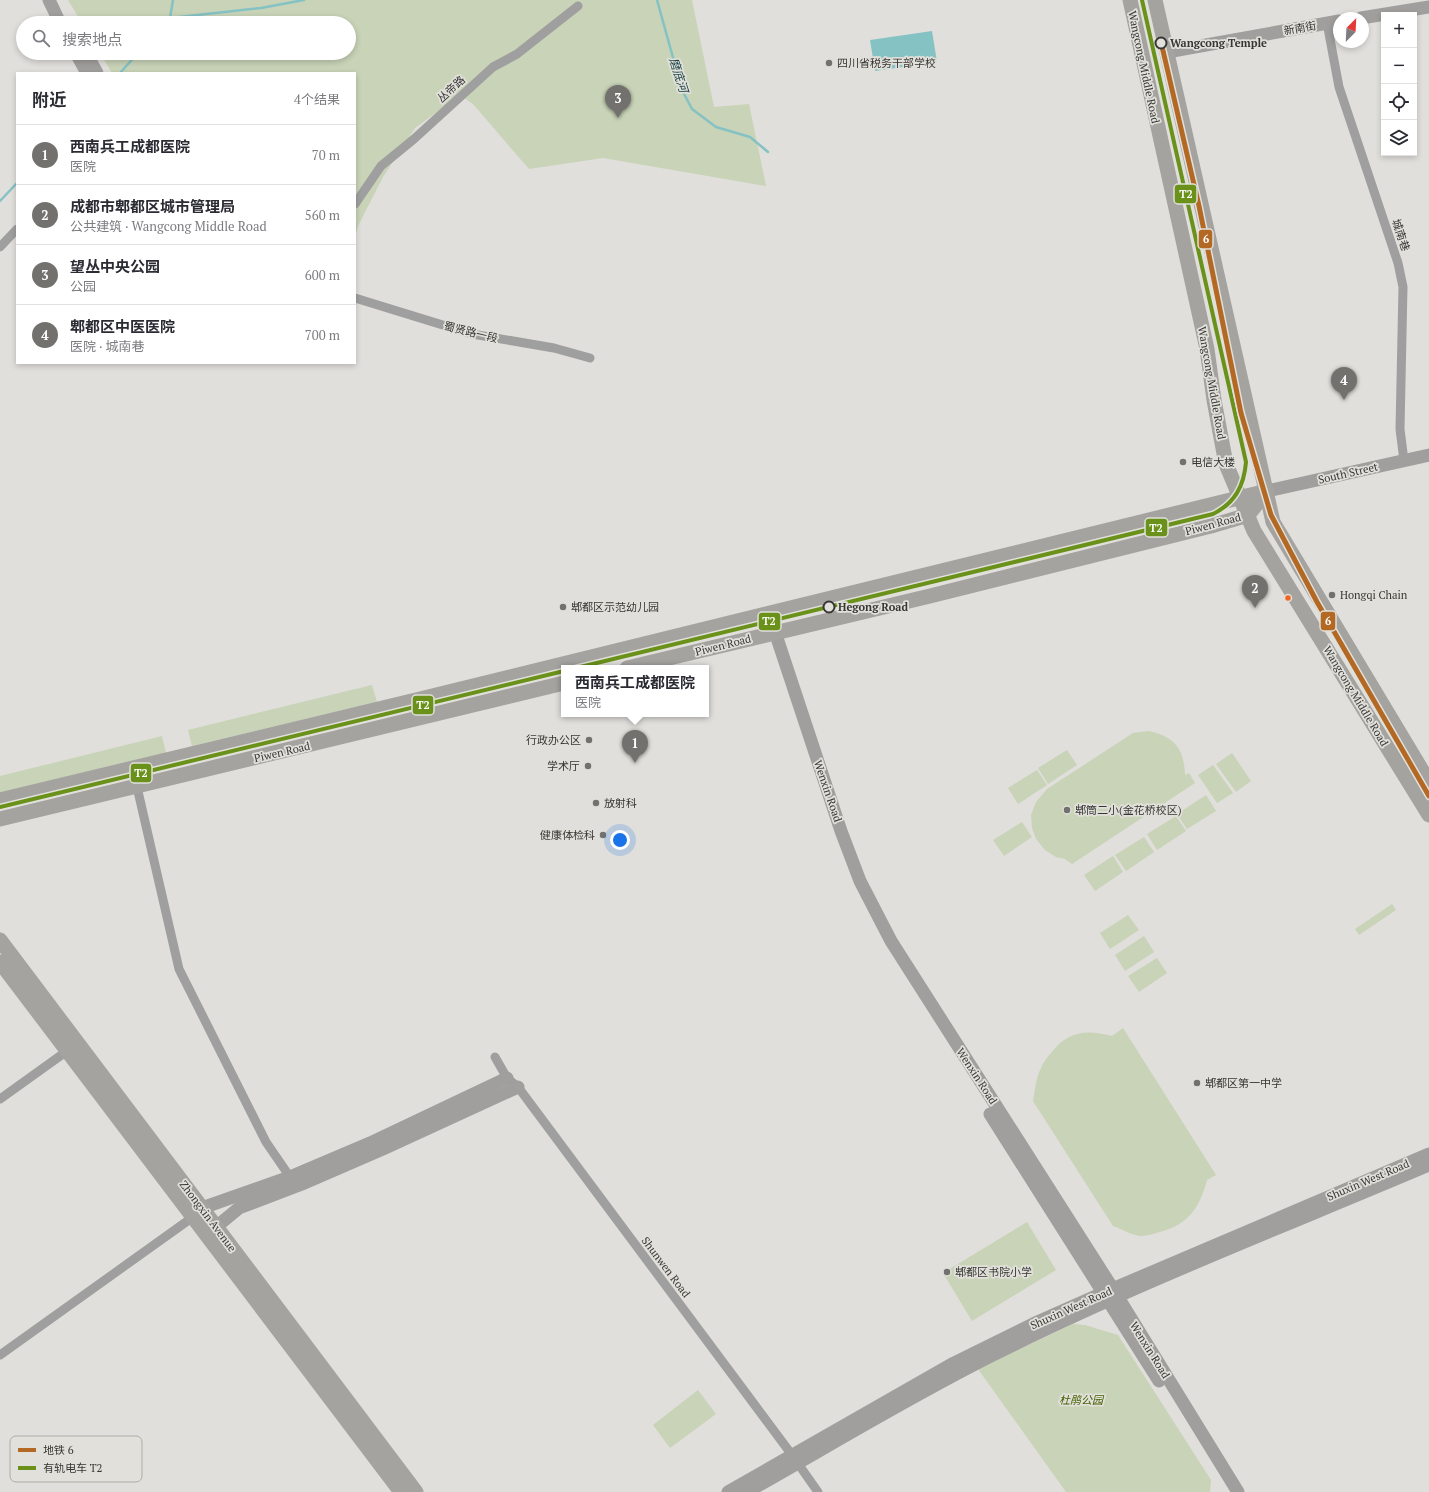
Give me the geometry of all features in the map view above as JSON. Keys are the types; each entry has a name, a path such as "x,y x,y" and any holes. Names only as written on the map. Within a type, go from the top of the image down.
{"main road":[{"name":"Wangcong Middle Road","path":"1130,0 1207,349 1214,400 1226,464 1254,531 1429,815"},
{"name":"Wangcong Middle Road","path":"1155,0 1273,522 1427,775"},
{"name":"Piwen Road","path":"0,800 412,701 1267,491"},
{"name":"Piwen Road","path":"639,665 946,592 1248,515 1267,491"},
{"name":"Piwen Road","path":"0,819 561,684"},
{"name":"Zhongxin Avenue","path":"0,940 401,1492"},
{"name":"Zhongxin Avenue","path":"0,962 67,1051 197,1213 216,1226 416,1492"}],"street":[{"path":"49,0 57,16"},
{"path":"59,0 67,16"},
{"name":"丛帝路","path":"356,203 381,166 414,139 493,67 516,54 578,6"},
{"path":"1369,17 1429,8"},
{"name":"新南街","path":"1167,52 1333,22"},
{"name":"城南巷","path":"1335,48 1339,88 1398,263 1403,287 1400,430 1404,461"},
{"path":"80,60 86,72"},
{"path":"90,60 96,72"},
{"path":"0,247 16,230"},
{"name":"蜀贤路一段","path":"356,298 472,334 554,348 590,358"},
{"name":"South Street","path":"1267,491 1429,455"},
{"path":"771,633 833,835 884,945 1110,1295 1229,1492"},
{"path":"137,787 179,969 266,1142 290,1177"},
{"path":"0,1099 67,1051"},
{"name":"Shunwen Road","path":"495,1057 507,1078 518,1087 818,1492"},
{"path":"0,1355 197,1213 290,1177 370,1143 507,1078"},
{"path":"216,1226 239,1208 344,1166 518,1087"},
{"name":"Shuxin West Road","path":"1110,1295 1429,1154"},
{"name":"Shuxin West Road","path":"747,1492 794,1459 954,1363 1033,1324 1110,1295 1429,1165"},
{"name":"Wenxin Road","path":"1110,1295 1238,1492"},
{"name":"Shuxin West Road","path":"728,1492 794,1459"}],"green space":[{"path":"68,0 692,0 714,107 749,104 766,186 603,158 529,169 473,104 460,95 415,128 383,177 358,226 356,234 356,72 111,72 104,60 356,60 356,16 78,16"},
{"path":"372,685 377,702 192,746 188,730"},
{"path":"1148,731 1165,736 1176,745 1182,757 1185,775 1189,773 1195,783 1072,864 1065,859 1056,857 1045,850 1036,839 1032,828 1031,815 1036,802 1047,789 1133,733"},
{"path":"162,736 166,753 0,794 0,776"},
{"path":"1067,750 1077,765 1048,784 1038,768"},
{"path":"1232,753 1251,781 1236,792 1216,764"},
{"path":"1213,765 1233,793 1217,803 1198,775"},
{"path":"1037,770 1047,785 1018,804 1008,788"},
{"path":"1206,795 1216,811 1187,829 1177,814"},
{"path":"1176,816 1186,831 1157,850 1147,834"},
{"path":"1022,822 1032,837 1004,856 993,840"},
{"path":"1144,837 1154,852 1126,871 1115,855"},
{"path":"1113,856 1123,872 1095,891 1084,875"},
{"path":"1392,904 1396,910 1359,935 1355,929"},
{"path":"1128,915 1139,930 1110,949 1100,933"},
{"path":"1144,936 1154,952 1125,971 1115,955"},
{"path":"1157,958 1167,973 1139,992 1128,976"},
{"path":"1123,1028 1216,1175 1207,1180 1201,1199 1185,1220 1170,1229 1144,1236 1135,1235 1113,1226 1033,1101 1039,1072 1043,1064 1057,1046 1064,1040 1071,1036 1086,1033 1112,1036"},
{"path":"1027,1222 1056,1270 972,1321 943,1273"},
{"name":"杜鹃公园","path":"1073,1324 1085,1325 1118,1335 1211,1480 1210,1492 1066,1492 978,1369"},
{"path":"698,1390 716,1414 670,1448 653,1425"}],"water":[{"path":"932,31 937,62 875,71 870,40"}],"waterway":[{"path":"170,16 173,0"},
{"name":"磨底河","path":"188,16 261,8 304,0"},
{"name":"磨底河","path":"657,0 682,90 692,109 716,127 750,137 768,152"},
{"name":"磨底河","path":"121,72 132,60"},
{"name":"磨底河","path":"0,201 16,184"}],"metro line":[{"name":"6","path":"1161,42 1199,206 1241,413 1271,515 1317,602 1429,796"}],"tram line":[{"name":"T2","path":"588,665 1213,514 1221,510 1233,499 1243,479 1246,462 1142,0"},
{"name":"T2","path":"0,807 561,672"}],"place":[{"name":"Wangcong Temple","path":"1161,43"},
{"name":"四川省税务干部学校","path":"829,63"},
{"name":"望丛中央公园","path":"618,118"},
{"name":"郫都区中医医院","path":"1344,400"},
{"name":"电信大楼","path":"1183,462"},
{"name":"Hongqi Chain","path":"1332,595"},
{"name":"郫都区示范幼儿园","path":"563,607"},
{"name":"Hegong Road","path":"829,607"},
{"name":"成都市郫都区城市管理局","path":"1255,608"},
{"name":"行政办公区","path":"589,740"},
{"name":"西南兵工成都医院","path":"635,763"},
{"name":"学术厅","path":"588,766"},
{"name":"放射科","path":"596,803"},
{"name":"郫筒二小(金花桥校区)","path":"1067,810"},
{"name":"健康体检科","path":"603,835"},
{"name":"郫都区第一中学","path":"1197,1083"},
{"name":"郫都区书院小学","path":"947,1272"}]}
